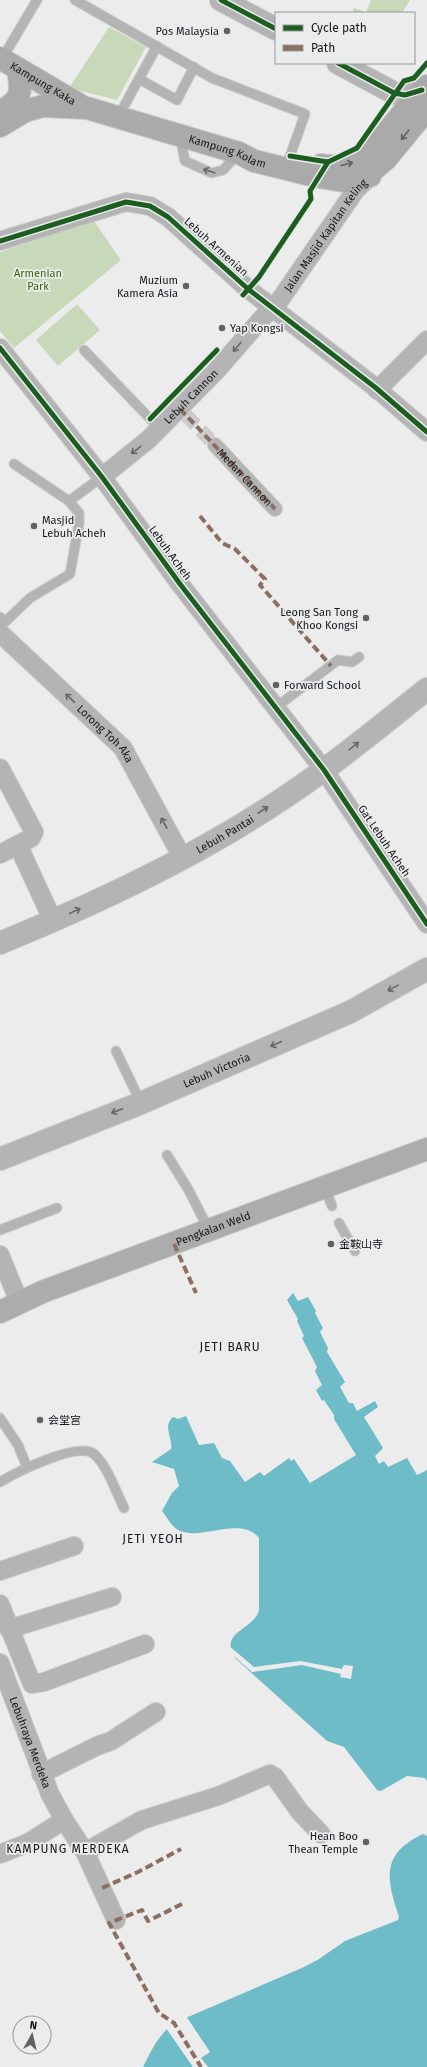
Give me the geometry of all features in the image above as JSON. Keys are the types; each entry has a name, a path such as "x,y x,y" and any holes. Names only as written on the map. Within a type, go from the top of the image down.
{"main road":[{"name":"Kampung Kaka","path":"7,62 87,108"},
{"path":"0,112 15,103 19,98 21,85 7,62"},
{"path":"240,153 256,152 326,166 343,166 359,160 373,150 425,102"},
{"name":"Jalan Masjid Kapitan Keling","path":"370,176 372,171 386,159 425,102"},
{"path":"0,126 25,111 43,106 87,108"},
{"name":"Kampung Kolam","path":"87,108 240,153 254,162 319,178 344,181 370,176"},
{"name":"Pengkalan Weld","path":"0,1312 20,1304 42,1292 209,1230 328,1197 427,1149"}],"street":[{"path":"222,0 275,28"},
{"path":"340,64 394,93 425,102"},
{"name":"Jalan Masjid Kapitan Keling","path":"273,310 355,191 370,176"},
{"name":"Lebuh Armenian","path":"0,241 126,202 144,204 168,216 273,310 377,390 427,432"},
{"name":"Lebuh Cannon","path":"102,477 183,412 216,371 265,315 273,310"},
{"path":"377,390 427,340"},
{"name":"Lebuh Acheh","path":"1,353 102,477 180,584 324,770"},
{"name":"Medan Cannon","path":"215,445 275,509"},
{"name":"Lorong Toh Aka","path":"1,625 123,748 182,857"},
{"name":"Lebuh Pantai","path":"0,943 117,892 248,820 324,770 427,689"},
{"path":"0,768 34,832 31,838 0,854"},
{"name":"Gat Lebuh Acheh","path":"324,770 427,924"},
{"path":"18,845 53,921"},
{"name":"Lebuh Victoria","path":"0,1159 141,1103 350,1012 427,970"},
{"path":"0,1255 20,1304"},
{"path":"0,1571 74,1546"},
{"path":"9,1629 112,1597"},
{"path":"0,1604 32,1684 44,1682 145,1644"},
{"name":"Lebuhraya Merdeka","path":"0,1663 41,1774 64,1820 85,1852 116,1920"},
{"path":"41,1774 97,1746 111,1741 156,1712"},
{"path":"85,1852 142,1820 218,1796 270,1774 275,1777 300,1812 321,1834"},
{"path":"0,1854 28,1843 64,1820"}],"lane":[{"path":"7,62 37,0"},
{"path":"74,0 212,78 305,114 289,159"},
{"path":"118,117 157,46"},
{"path":"139,79 177,100 194,67"},
{"path":"84,350 160,429"},
{"path":"1,625 30,598 70,574 80,518 70,501 14,464"},
{"path":"70,501 102,477"},
{"path":"275,708 338,660 352,662 359,657"},
{"path":"116,1051 141,1103"},
{"path":"167,1155 188,1189 209,1230"},
{"path":"0,1230 57,1208"},
{"path":"339,1223 355,1251"},
{"path":"0,1418 18,1445 27,1467"},
{"path":"0,1482 27,1467 81,1451 93,1453 101,1462 124,1508"}],"green space":[{"path":"371,0 410,0 403,12 366,12"},
{"path":"354,8 366,12 352,12"},
{"path":"109,27 146,47 117,100 69,88"},
{"name":"Armenian Park","path":"94,221 121,260 14,348 0,331 0,252"},
{"path":"77,304 100,330 58,366 36,340"}],"water":[{"path":"293,1293 298,1301 308,1297 316,1311 315,1313 323,1328 320,1332 328,1348 327,1352 345,1382 340,1387 349,1403 353,1403 357,1411 375,1401 378,1407 364,1417 383,1448 375,1456 379,1464 384,1461 388,1467 407,1458 417,1475 427,1470 427,1781 425,1778 407,1776 381,1791 377,1790 344,1747 327,1741 235,1658 231,1649 231,1642 238,1632 255,1618 259,1611 259,1538 251,1532 242,1529 187,1533 178,1530 171,1524 162,1511 172,1493 179,1486 174,1469 152,1462 171,1449 168,1424 173,1417 178,1419 186,1416 199,1445 214,1443 222,1458 230,1461 245,1482 260,1472 264,1476 289,1458 291,1461 294,1459 310,1483 356,1455 334,1419 334,1415 324,1400 322,1401 316,1390 322,1385 315,1371 317,1367 302,1338 304,1336 297,1321 298,1319 287,1300"},
{"path":"423,1834 427,1836 427,2067 143,2067 152,2049 164,2032 174,2023 304,1967 319,1959 345,1941 398,1920 399,1917 391,1890 390,1868 400,1850 409,1842"}],"pier":[{"path":"228,1645 254,1667 300,1661 342,1669 344,1665 353,1666 351,1679 340,1677 341,1674 302,1665 252,1672 229,1652"},
{"path":"186,2016 210,2052 201,2058 208,2067 193,2067 166,2028"}],"tunnel":[{"path":"186,415 215,445"}],"marked path":[{"path":"180,409 275,509"},
{"path":"200,516 222,543 235,549 265,579 260,585 331,666"},
{"path":"174,1244 196,1293"},
{"path":"102,1888 138,1872 181,1849"},
{"path":"182,1904 148,1921 142,1910 109,1923 159,2013 174,2023 201,2067"}],"cycle path":[{"path":"221,0 275,28"},
{"path":"290,156 328,162 357,148 404,81 414,78 427,63"},
{"path":"340,64 394,93 405,95 422,90"},
{"path":"243,295 259,277 311,199 310,191 328,162"},
{"path":"0,241 126,202 150,206 168,217 248,289 376,388 427,432"},
{"path":"0,348 102,477 180,584 324,770 427,924"},
{"path":"150,419 217,350"}],"place":[{"name":"Pos Malaysia","path":"227,31"},
{"name":"Muzium Kamera Asia","path":"186,286"},
{"name":"Yap Kongsi","path":"222,328"},
{"name":"Masjid Lebuh Acheh","path":"34,526"},
{"name":"Leong San Tong Khoo Kongsi","path":"366,618"},
{"name":"Forward School","path":"276,685"},
{"name":"金鞍山寺","path":"331,1244"},
{"name":"会堂宫","path":"40,1420"},
{"name":"Hean Boo Thean Temple","path":"366,1842"}],"district":[{"name":"JETI BARU","path":"230,1347"},
{"name":"JETI YEOH","path":"153,1539"},
{"name":"KAMPUNG MERDEKA","path":"68,1849"}]}
